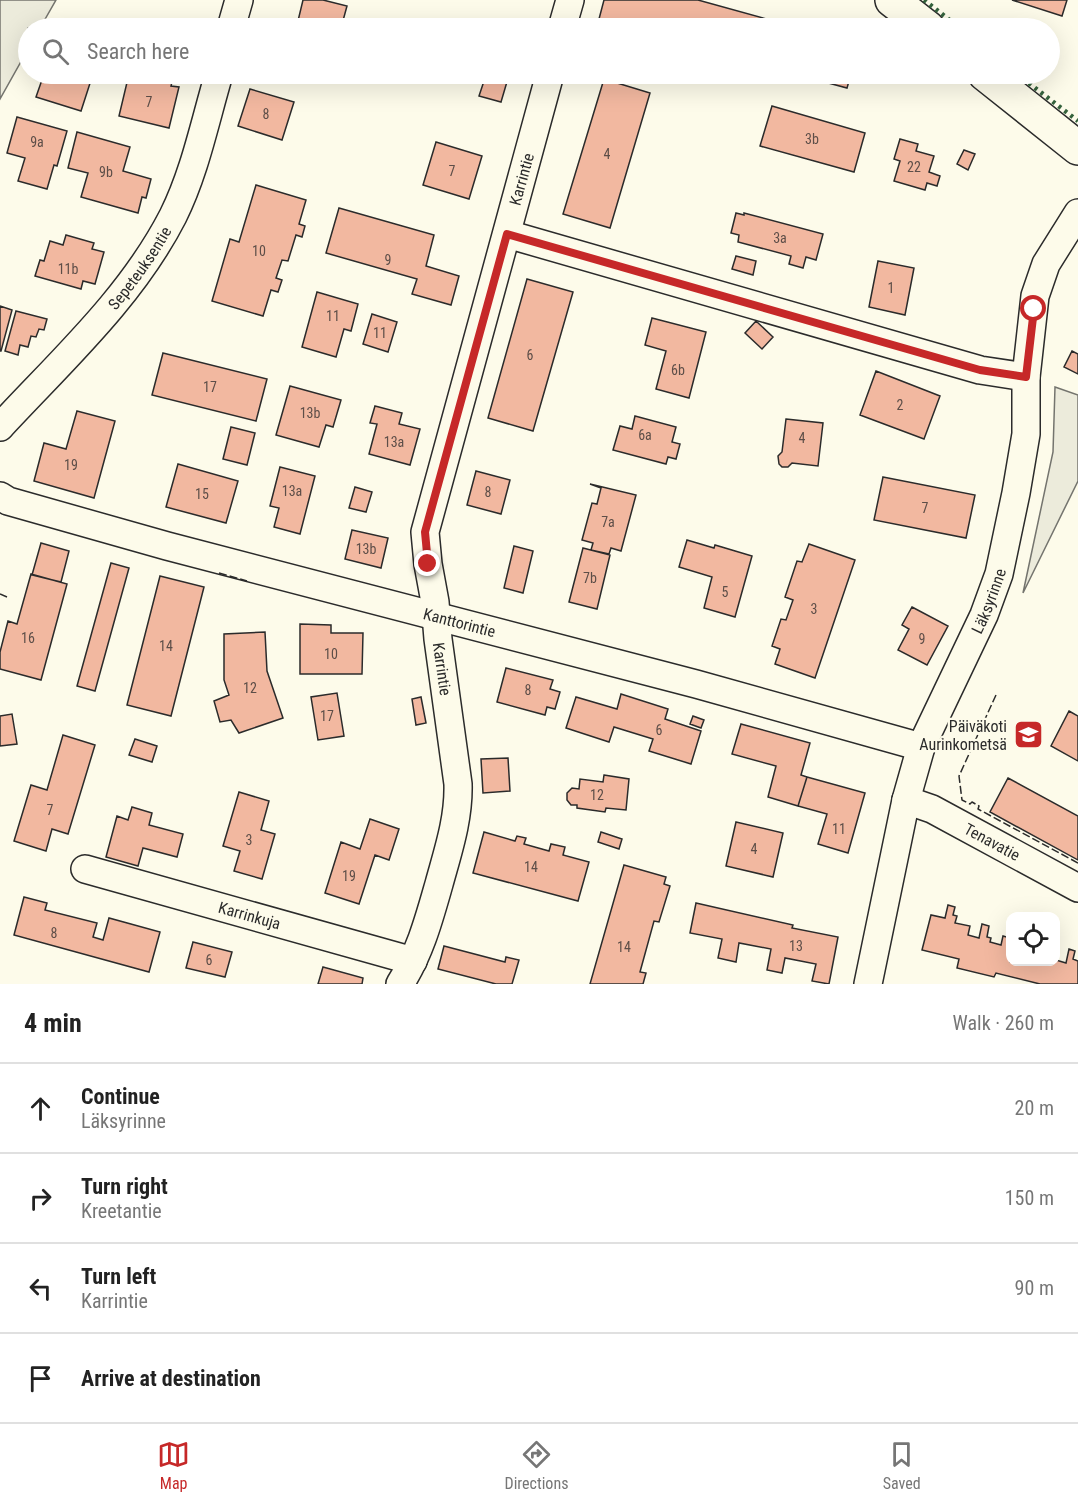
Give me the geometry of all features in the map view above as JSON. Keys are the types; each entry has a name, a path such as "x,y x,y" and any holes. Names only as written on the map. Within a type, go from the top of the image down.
{"main road":[{"path":"892,0 915,18"},
{"path":"997,84 1078,148"}],"street":[{"path":"234,18 239,0"},
{"path":"565,18 570,0"},
{"name":"Sepeteuksentie","path":"0,427 122,295 148,260 173,215 189,176 216,84"},
{"name":"Karrintie","path":"407,972 429,919 447,855 458,804 458,784 425,532 547,84"},
{"name":"Läksyrinne","path":"868,984 906,800 921,747 984,615 999,574 1026,434 1026,377 1035,296 1046,264 1078,213"},
{"path":"507,234 980,370 1026,377"},
{"name":"Kanttorintie","path":"0,496 8,501 167,546 696,684 921,747"},
{"name":"Tenavatie","path":"906,800 932,809 1078,888"},
{"name":"Karrinkuja","path":"85,869 407,972"}],"shaded area":[{"path":"0,0 56,0 46,18 18,18 18,67 0,99"},
{"path":"1055,387 1078,395 1078,481 1023,593 1053,452"}],"building":[{"path":"303,0 323,0 347,6 344,18 299,18"},
{"path":"604,0 698,0 763,18 599,18"},
{"path":"1012,0 1067,0 1062,16"},
{"path":"41,84 90,84 81,111 36,97"},
{"path":"127,84 172,84 171,86 179,87 169,128 119,116"},
{"path":"483,84 506,84 501,102 479,96"},
{"path":"602,84 620,84 650,93 610,228 563,214"},
{"path":"832,84 848,84 847,88"},
{"path":"250,89 294,102 282,140 238,126"},
{"path":"772,106 865,133 854,172 760,146"},
{"path":"17,117 67,131 57,166 54,165 47,189 18,181 25,158 7,153"},
{"path":"77,132 130,147 123,171 151,179 146,198 142,197 138,213 81,197 88,173 68,168"},
{"path":"900,139 918,144 916,151 934,156 929,172 940,176 937,186 927,183 925,190 894,181 900,161 894,159"},
{"path":"436,142 482,156 469,199 423,185"},
{"path":"964,150 975,154 968,170 957,164"},
{"path":"256,185 306,200 299,224 305,226 302,237 296,235 288,261 282,260 276,278 282,280 278,292 271,290 263,316 212,301 230,239 239,242"},
{"path":"339,208 434,235 426,266 459,276 451,305 412,294 417,279 326,253"},
{"path":"736,213 744,215 744,213 823,234 816,260 806,257 803,268 789,264 791,256 738,242 739,235 731,233"},
{"path":"66,235 94,243 92,249 104,252 95,284 83,281 81,289 35,276 40,260 44,261 50,241 63,245"},
{"path":"736,256 756,261 753,275 732,269"},
{"path":"878,261 914,268 905,315 869,307"},
{"path":"527,279 573,292 533,431 488,418"},
{"path":"317,292 358,304 351,331 344,329 336,357 302,347"},
{"path":"0,306 12,310 1,351 0,351"},
{"path":"16,311 47,319 44,330 39,329 36,337 31,336 28,347 20,345 18,355 5,351"},
{"path":"372,314 397,322 388,352 363,344"},
{"path":"652,318 706,332 689,398 656,389 666,351 645,345"},
{"path":"756,321 773,337 762,349 745,333"},
{"path":"1072,351 1078,354 1078,374 1064,367"},
{"path":"163,353 267,379 256,421 152,395"},
{"path":"876,371 940,396 924,439 860,415"},
{"path":"290,386 341,400 333,427 326,425 319,447 276,435"},
{"path":"375,406 402,413 399,424 420,429 410,465 369,454 377,424 370,423"},
{"path":"77,411 115,421 94,498 34,481 44,443 66,449"},
{"path":"635,416 676,427 672,442 680,444 676,459 668,457 666,464 613,450 620,426 632,429"},
{"path":"786,419 823,423 818,466 792,463 788,467 782,467 779,464 778,456 782,452"},
{"path":"231,427 255,433 247,465 223,459"},
{"path":"178,464 238,481 226,523 166,507"},
{"path":"280,467 315,476 300,534 274,527 279,508 270,506"},
{"path":"476,471 510,480 501,514 467,505"},
{"path":"883,477 975,495 966,538 874,520"},
{"path":"590,484 636,495 621,551 611,548 609,554 591,550 593,543 582,540 592,503 597,504 601,488"},
{"path":"355,487 372,492 366,512 349,508"},
{"path":"352,530 388,538 381,568 345,559"},
{"path":"687,540 714,548 715,545 752,556 735,617 704,608 712,577 679,567"},
{"path":"41,543 69,551 61,582 32,575"},
{"path":"809,544 855,560 815,678 775,664 780,649 772,646 781,619 786,620 793,600 785,597 797,561 802,562"},
{"path":"514,546 533,551 523,593 504,588"},
{"path":"583,548 610,555 597,609 569,602"},
{"path":"111,563 129,568 95,691 77,686"},
{"path":"31,574 67,584 41,680 0,669 0,652 8,621 17,624"},
{"path":"160,576 204,587 171,716 127,705"},
{"path":"912,607 948,626 927,665 898,650 909,629 902,625"},
{"path":"300,624 331,625 331,633 363,633 362,674 300,674"},
{"path":"265,632 267,671 283,718 239,733 231,720 220,722 214,701 229,695 224,680 224,634"},
{"path":"506,668 553,680 550,689 560,692 555,709 547,707 545,715 497,702"},
{"path":"337,693 344,736 318,740 311,697"},
{"path":"621,694 668,709 665,719 701,731 691,764 649,751 653,739 614,727 609,742 566,728 576,697 617,709"},
{"path":"421,697 426,723 416,725 412,699"},
{"path":"1069,711 1078,716 1078,761 1051,746"},
{"path":"12,714 17,744 0,746 0,716"},
{"path":"693,716 704,720 701,728 690,724"},
{"path":"741,724 810,743 801,775 807,777 798,806 768,797 776,766 732,754"},
{"path":"63,735 95,745 68,834 52,829 46,851 14,841 31,785 47,790"},
{"path":"135,739 157,746 152,762 129,755"},
{"path":"508,758 510,791 483,793 481,759"},
{"path":"604,775 629,779 626,810 606,808 605,812 577,808 577,805 571,805 567,800 567,793 572,788 579,789 580,779 603,782"},
{"path":"807,777 865,793 848,853 818,844 827,814 798,806"},
{"path":"1008,778 1078,816 1078,860 990,812"},
{"path":"239,792 269,801 261,830 275,834 262,879 234,871 240,851 223,846"},
{"path":"132,807 152,813 149,825 183,834 177,857 143,848 138,866 106,857 117,816 128,820"},
{"path":"370,819 399,829 389,860 375,855 359,904 325,893 341,842 360,849"},
{"path":"736,822 783,833 773,877 726,866"},
{"path":"484,832 515,841 517,836 526,838 524,844 549,851 551,844 565,847 563,855 589,862 578,901 473,873"},
{"path":"601,832 622,839 619,849 598,842"},
{"path":"624,865 666,877 664,884 670,886 659,922 654,921 640,972 646,973 643,984 590,984"},
{"path":"24,897 47,903 45,910 97,923 93,937 103,940 109,918 160,932 149,972 14,935"},
{"path":"696,903 793,925 792,928 838,937 829,984 812,981 816,964 785,958 782,973 767,970 771,949 739,943 736,962 718,958 722,939 690,933"},
{"path":"948,905 955,907 953,915 957,916 955,923 970,926 968,935 979,938 982,924 989,926 987,937 991,938 990,942 1001,945 1003,936 1006,937 1006,966 1060,966 1060,961 1066,963 1069,949 1075,951 1073,959 1078,961 1078,984 1040,984 996,973 994,977 957,968 959,959 922,950 931,915 945,918"},
{"path":"193,942 232,952 225,977 186,968"},
{"path":"444,946 505,962 506,957 519,960 512,984 496,984 438,969"},
{"path":"323,967 363,978 362,984 318,984"}],"hedge":[{"path":"924,0 947,18"},
{"path":"1030,84 1078,121"}],"fence":[{"path":"219,573 247,581"},
{"path":"0,594 7,597"},
{"path":"996,695 959,776 962,800 970,804 972,802 979,806 978,809 1078,863"}],"place":[{"name":"Päiväkoti Aurinkometsä","path":"1028,735"}],"route":[{"path":"428,564 425,532 507,234 980,370 1026,377 1034,309"}]}
